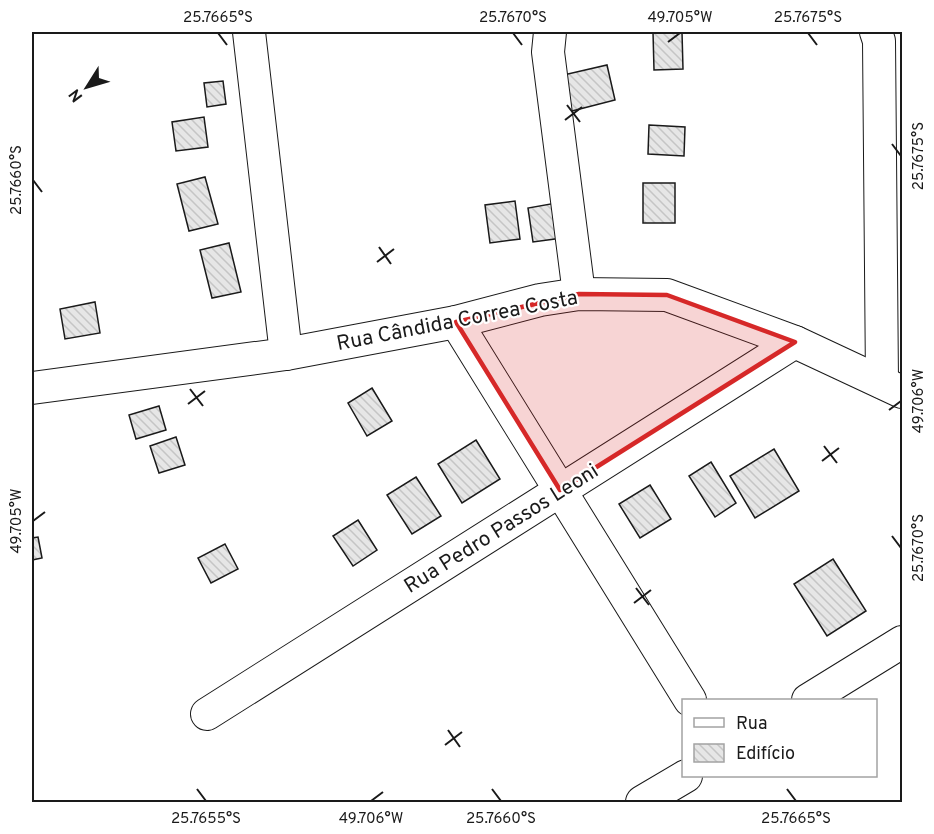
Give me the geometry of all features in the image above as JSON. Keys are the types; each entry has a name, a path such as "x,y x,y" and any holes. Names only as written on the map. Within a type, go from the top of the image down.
{"street":[{"path":"249,32 286,354"},
{"path":"550,32 548,52 579,294"},
{"path":"876,32 879,41 892,387"},
{"name":"Rua Cândida Correa Costa","path":"32,388 286,354 456,322 540,300 579,294 667,295 795,342 892,387"},
{"path":"456,322 689,699"},
{"name":"Rua Pedro Passos Leoni","path":"207,714 795,342"},
{"path":"810,699 903,642"},
{"path":"642,802 684,777"}],"highlighted area":[{"path":"579,294 667,295 795,342 560,490 456,322"}],"building":[{"path":"653,32 682,32 683,69 654,70"},
{"path":"607,65 615,100 568,112 559,76"},
{"path":"223,81 226,104 207,107 204,83"},
{"path":"204,117 208,147 176,151 172,122"},
{"path":"649,125 685,127 684,156 648,154"},
{"path":"205,177 218,224 189,231 177,184"},
{"path":"643,183 675,183 675,223 643,223"},
{"path":"515,201 520,239 490,243 485,205"},
{"path":"556,203 562,238 533,242 528,208"},
{"path":"229,243 241,292 212,298 200,250"},
{"path":"95,302 100,333 65,339 60,309"},
{"path":"372,388 392,421 367,436 348,403"},
{"path":"159,406 166,430 136,439 129,415"},
{"path":"176,437 185,465 159,473 150,446"},
{"path":"476,440 500,479 462,503 438,464"},
{"path":"774,449 799,491 755,518 730,476"},
{"path":"711,462 736,503 715,517 689,476"},
{"path":"416,477 441,516 412,534 387,495"},
{"path":"650,485 671,519 640,538 619,504"},
{"path":"358,520 377,550 353,566 333,536"},
{"path":"38,537 42,558 32,560 32,538"},
{"path":"225,544 238,569 211,583 198,558"},
{"path":"833,559 866,611 827,636 794,584"}]}
